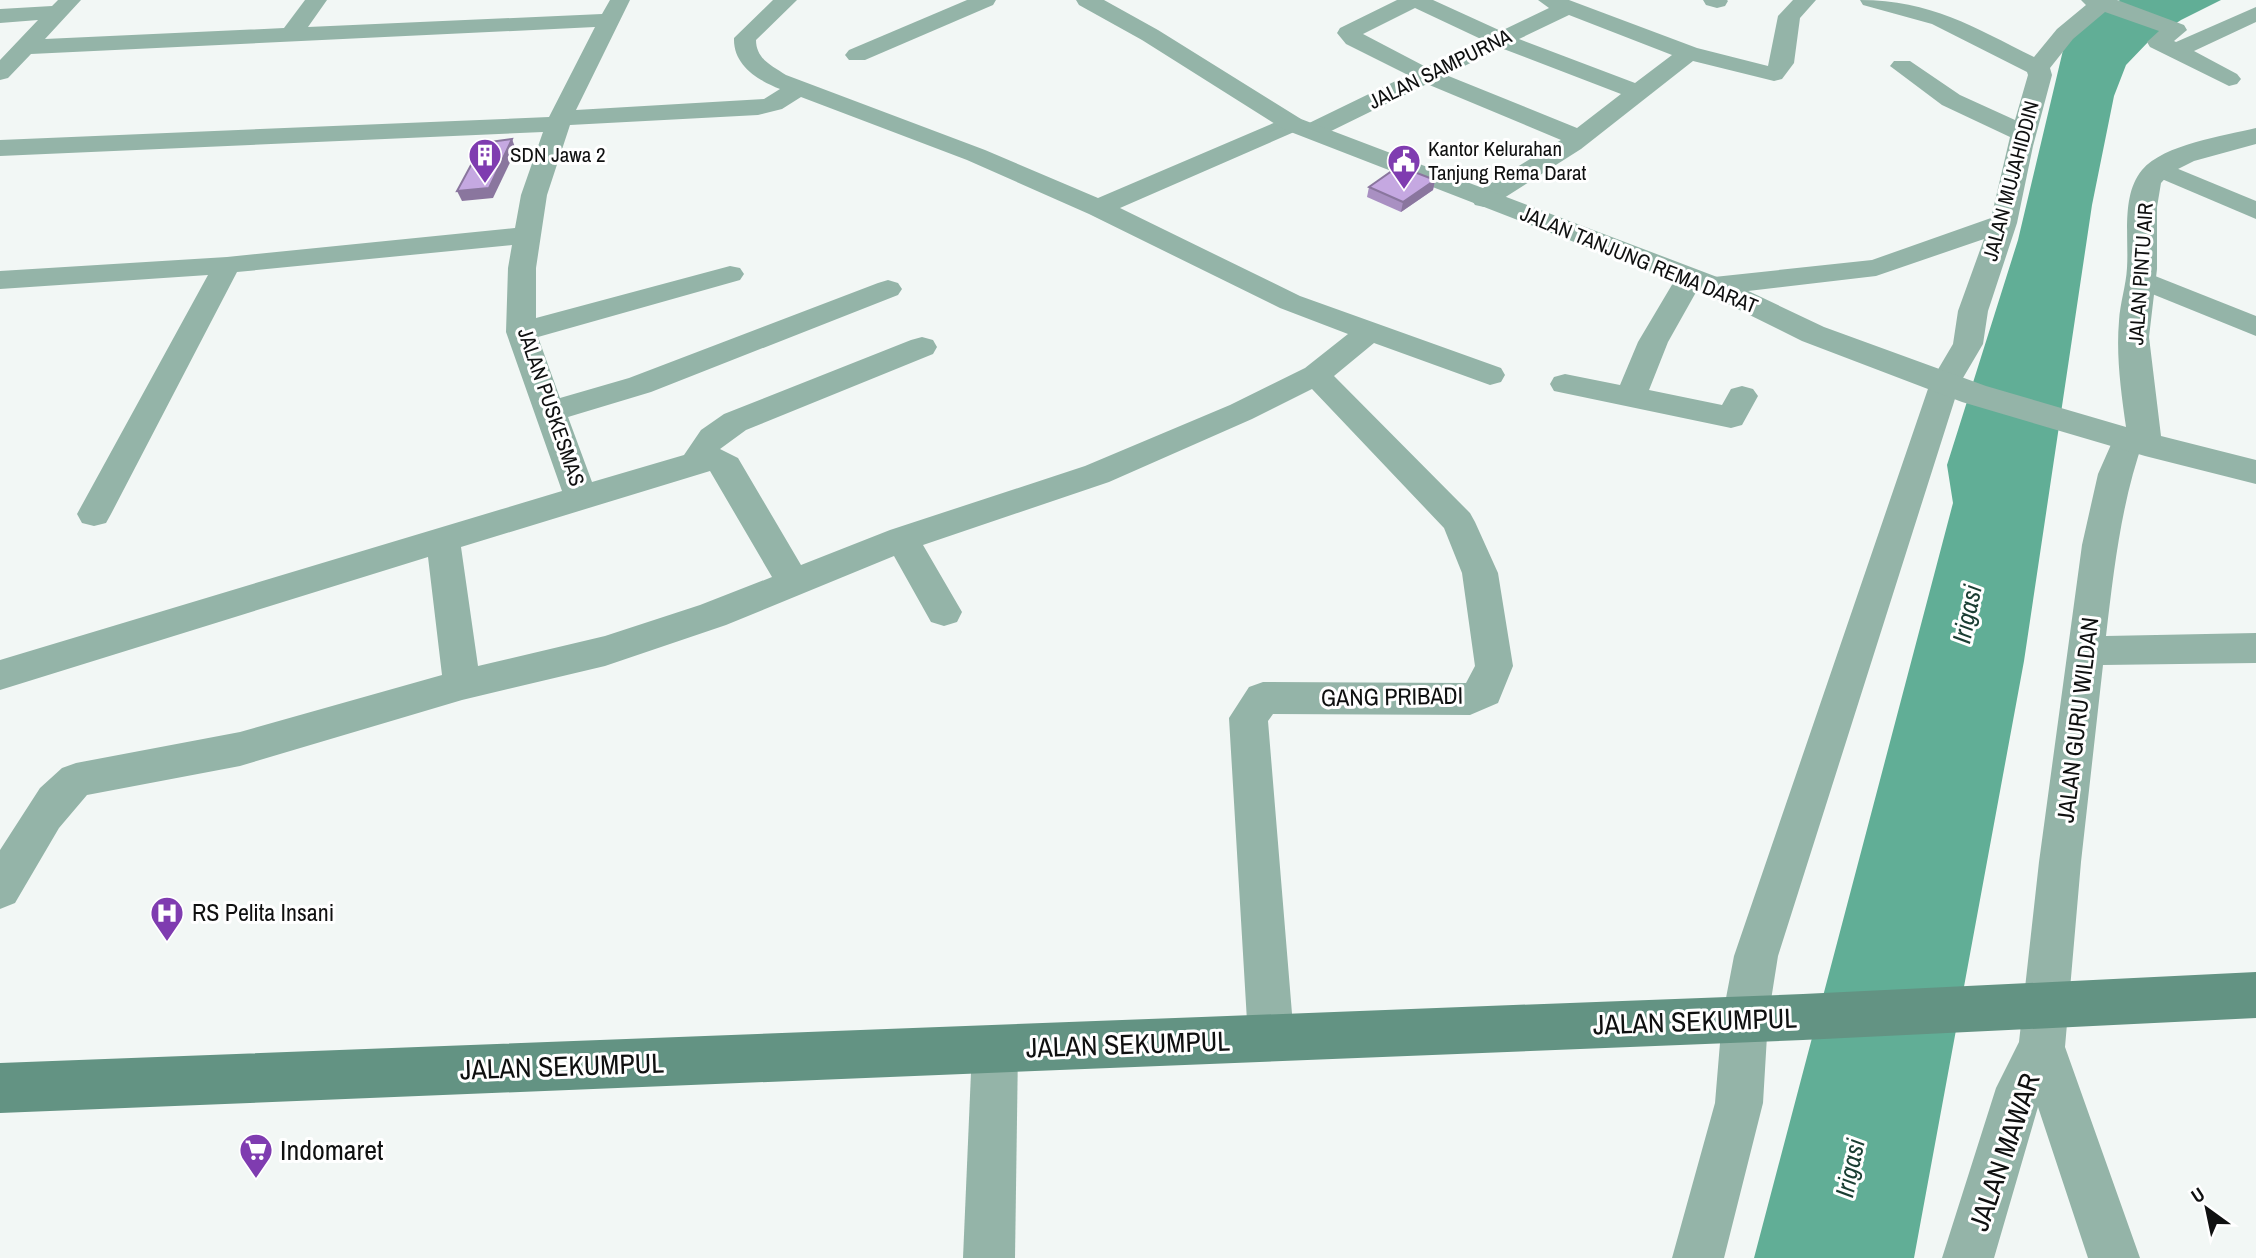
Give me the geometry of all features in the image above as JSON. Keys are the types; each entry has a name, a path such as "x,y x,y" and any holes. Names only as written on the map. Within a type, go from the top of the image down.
{"main road":[{"name":"JALAN SEKUMPUL","path":"0,1088 1984,1010 2044,1026 2256,995"}],"street":[{"path":"291,35 316,0"},
{"path":"786,0 744,38 746,54 753,63 778,80 976,155 1098,208 1290,302 1490,375"},
{"path":"857,55 985,0"},
{"name":"JALAN TANJUNG REMA DARAT","path":"1087,0 1150,34 1303,127 1702,282 1813,334 1960,388 2127,439 2256,472"},
{"path":"1579,138 1427,76 1354,39 1348,33 1415,0 1503,38 1539,57 1639,93"},
{"path":"1558,4 1689,52 1752,70 1778,72 1787,38 1789,16 1805,0"},
{"path":"1884,2 1940,19 2038,68"},
{"path":"2104,3 2176,30 2158,42 2229,79"},
{"name":"JALAN MUJAHIDDIN","path":"1698,1258 1739,1103 1745,1019 1756,956 1960,388 1973,311 2003,223 2040,75 2038,68 2065,34 2104,3"},
{"name":"JALAN SAMPURNA","path":"1098,208 1427,76 1503,38 1558,4"},
{"path":"0,16 64,6"},
{"path":"0,73 64,6"},
{"path":"25,47 291,35 616,10"},
{"name":"JALAN PUSKESMAS","path":"582,498 521,332 525,235 534,195 559,121 616,10"},
{"path":"2174,52 2256,13"},
{"path":"1484,199 1579,138 1689,52"},
{"path":"1902,66 1951,100 2024,134"},
{"path":"0,148 559,121 758,108 773,104 797,88"},
{"name":"JALAN PINTU AIR","path":"2127,439 2136,388 2134,335 2140,279 2140,227 2151,177 2159,169 2185,156 2251,140"},
{"path":"2159,169 2256,211"},
{"path":"1631,397 1653,342 1702,282 1877,268 2003,223"},
{"path":"0,280 227,265 525,235"},
{"path":"94,514 227,265"},
{"path":"521,332 730,274"},
{"path":"2140,279 2256,327"},
{"path":"552,411 640,384 888,289"},
{"path":"0,889 54,802 64,788 76,780 240,749 462,685 605,651 713,615 902,539 1097,474 1241,412 1316,375 1370,331"},
{"path":"698,462 710,437 735,422 922,347"},
{"name":"GANG PRIBADI","path":"1272,1038 1248,718 1255,705 1263,698 1471,699 1484,692 1494,666 1480,573 1458,522 1316,375"},
{"path":"1565,384 1731,417 1742,396"},
{"name":"JALAN GURU WILDAN","path":"2044,1026 2099,545 2115,474 2127,439"},
{"path":"0,675 698,462 716,459 726,466 792,581"},
{"path":"902,539 944,612"},
{"path":"443,540 462,685"},
{"path":"2087,652 2256,648"},
{"path":"2044,1026 2114,1258"},
{"name":"JALAN MAWAR","path":"1968,1258 2020,1088 2044,1026"},
{"path":"989,1258 995,1049"}],"water":[{"name":"Irigasi","path":"2120,0 2221,0 2181,20 2149,41 2126,65 2114,96 2092,205 2024,661 1914,1258 1754,1258 1953,503 1947,465 2018,240 2064,46 2098,11"}],"building":[{"path":"512,139 489,188 457,191 483,143"},
{"path":"1399,166 1435,180 1403,202 1369,187"}],"place":[{"name":"SDN Jawa 2","path":"485,185"},
{"name":"Kantor Kelurahan Tanjung Rema Darat","path":"1404,191"},
{"name":"RS Pelita Insani","path":"167,943"},
{"name":"Indomaret","path":"256,1180"}]}
